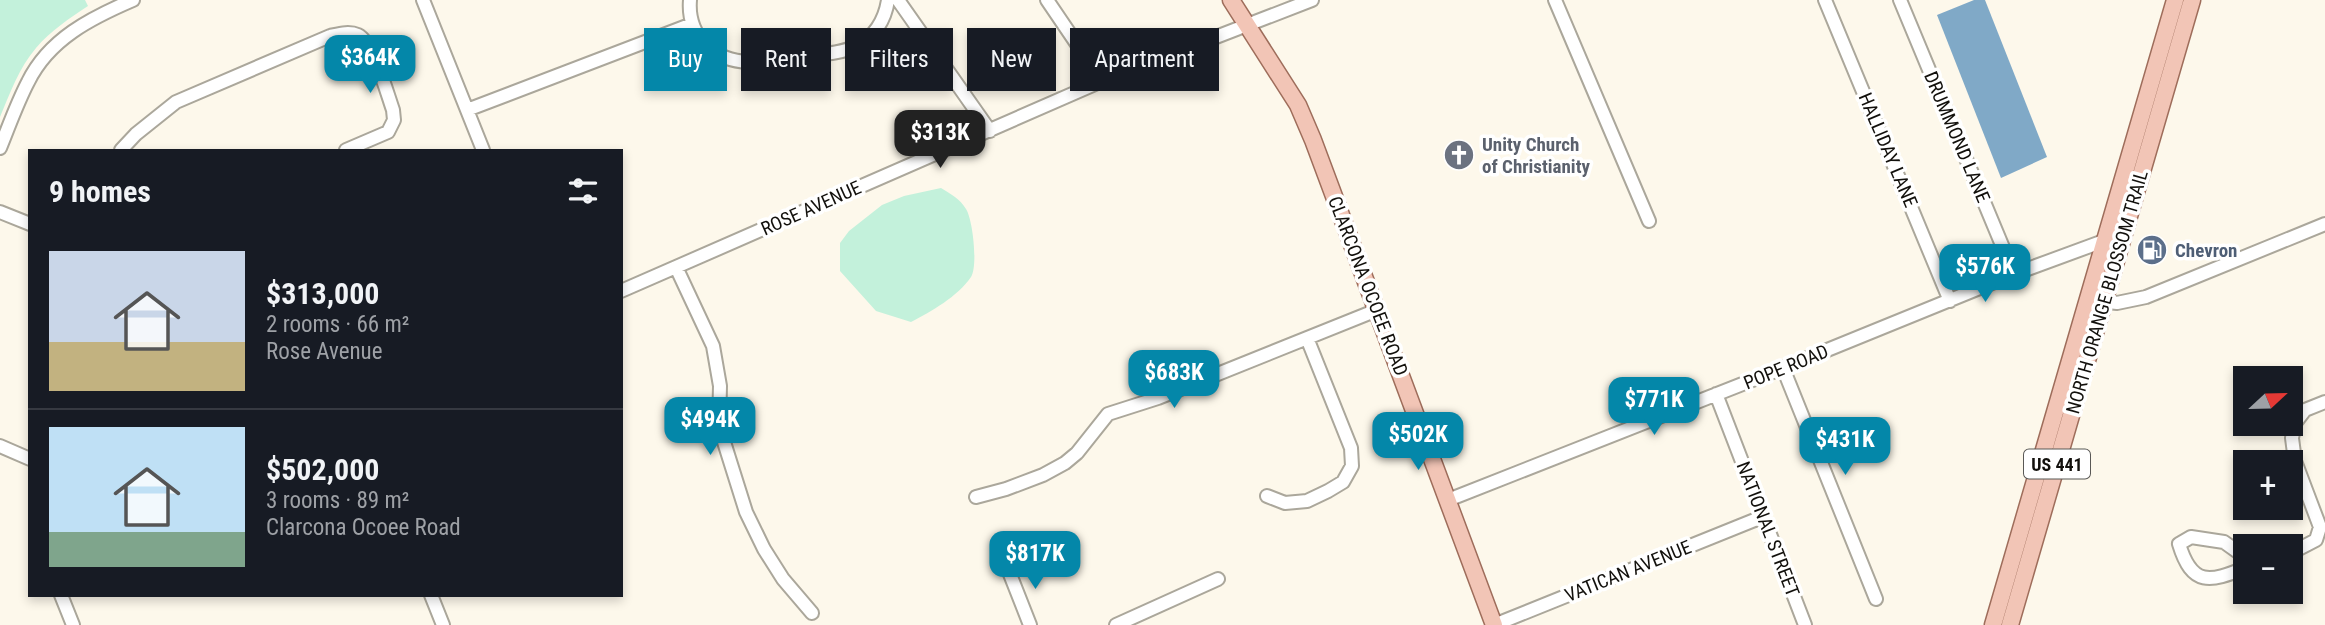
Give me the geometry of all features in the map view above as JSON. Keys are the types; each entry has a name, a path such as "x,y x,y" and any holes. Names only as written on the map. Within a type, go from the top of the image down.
{"main road":[{"name":"CLARCONA OCOEE ROAD","path":"1231,0 1298,105 1494,625"},
{"name":"NORTH ORANGE BLOSSOM TRAIL","path":"1993,625 2175,0"},
{"name":"NORTH ORANGE BLOSSOM TRAIL","path":"2010,625 2192,0"}],"street":[{"path":"0,148 29,80 44,58 78,27 133,0"},
{"path":"423,0 483,149"},
{"path":"690,0 692,24 703,43 717,54 750,62 841,52 857,46 874,33 886,13 888,0"},
{"path":"898,0 990,131"},
{"path":"1047,0 1070,34"},
{"name":"ROSE AVENUE","path":"1219,37 1312,0"},
{"path":"1555,0 1649,221"},
{"name":"HALLIDAY LANE","path":"1825,0 1950,300"},
{"name":"DRUMMOND LANE","path":"1900,0 2014,274"},
{"path":"467,110 692,24"},
{"path":"122,149 176,102 330,36 347,33 368,43 393,110 394,120 388,132 348,149"},
{"name":"ROSE AVENUE","path":"623,290 1080,91"},
{"path":"0,212 28,223"},
{"path":"2088,299 2117,303 2146,296 2325,224"},
{"name":"POPE ROAD","path":"1447,500 2014,274 2124,234"},
{"path":"676,267 713,346 720,386 719,426 746,512 764,549 783,579 813,613"},
{"path":"976,496 1006,489 1043,475 1065,463 1077,453 1108,414 1158,398 1377,310"},
{"path":"1267,496 1285,503 1307,501 1343,482 1352,466 1351,448 1307,338"},
{"path":"1783,368 1876,599"},
{"name":"NATIONAL STREET","path":"1716,394 1805,625"},
{"path":"2303,546 2316,540 2320,527 2295,461 2292,438 2295,424 2305,410 2325,402"},
{"path":"0,446 28,458"},
{"name":"VATICAN AVENUE","path":"1494,625 1762,517"},
{"path":"2233,548 2224,542 2191,537 2179,544 2185,565 2204,578 2215,580 2233,573"},
{"path":"1008,569 1030,625"},
{"path":"1116,625 1217,579"},
{"path":"2003,590 2018,598"},
{"path":"62,597 73,625"},
{"path":"435,597 443,625"}],"green space":[{"path":"0,0 85,0 88,6 54,30 36,48 20,72 0,117"},
{"path":"941,188 964,205 969,215 974,254 971,277 951,297 911,322 876,311 840,271 840,243 849,231 882,205 904,196"}],"water":[{"path":"1974,0 1985,0 2047,157 2001,178 1937,15"}],"place":[{"name":"Unity Church of Christianity","path":"1459,155"},
{"name":"Chevron","path":"2152,250"}]}
